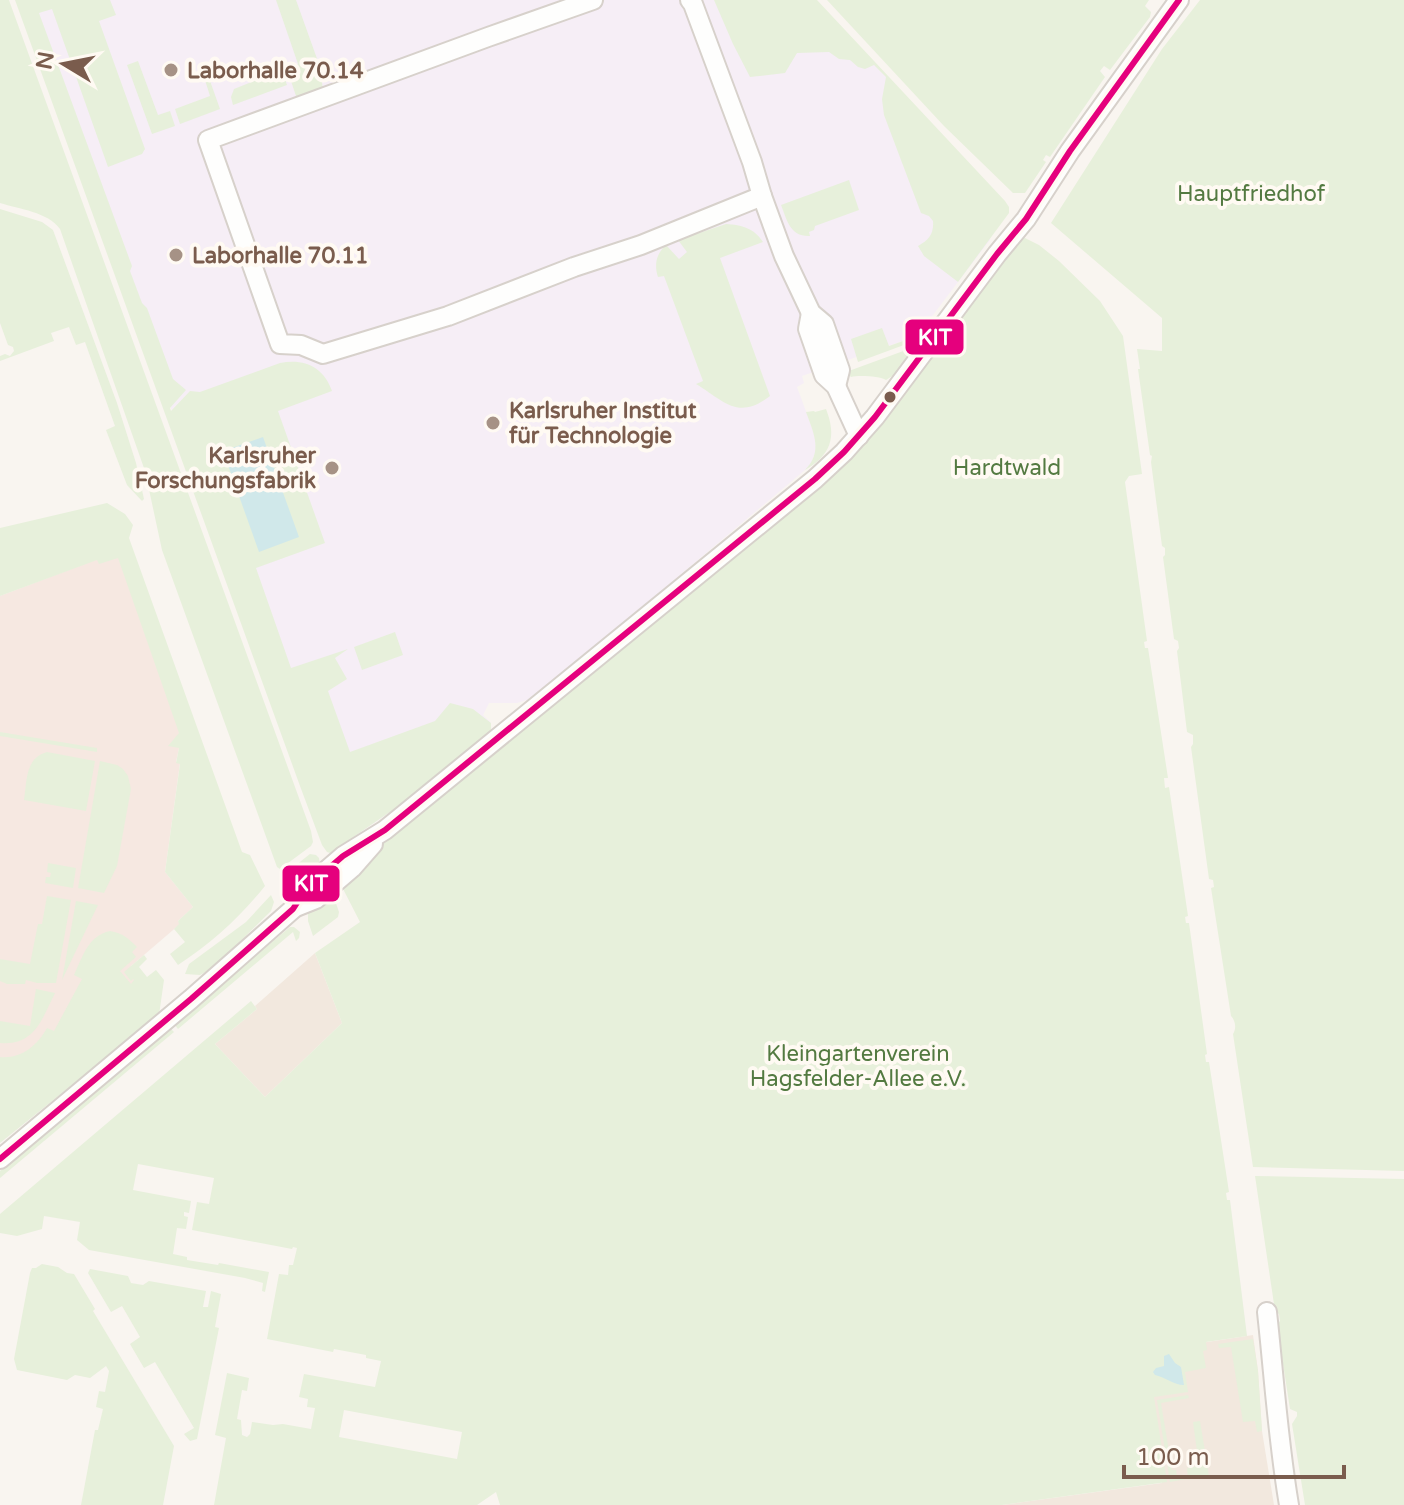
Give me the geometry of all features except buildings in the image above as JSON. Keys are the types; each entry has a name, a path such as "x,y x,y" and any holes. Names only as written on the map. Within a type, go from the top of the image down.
{"street":[{"path":"593,0 208,140 280,344 301,345 323,354 433,320 641,245 762,196"},
{"path":"690,0 784,256 811,313 824,324 840,370 836,386 859,436"},
{"path":"0,1159 296,907 307,887 343,856 385,830 803,489 844,452 1026,219 1070,151 1179,0"},
{"path":"1267,1312 1278,1434 1289,1505"}],"shaded area":[{"name":"Karlsruher Institut für Technologie","path":"22,0 815,0 988,187 990,240 917,336 802,376 804,383 797,387 817,449 805,470 527,700 489,703 483,715 491,723 491,732 403,803 333,851"},
{"path":"124,549 196,751 179,748 176,762 180,763 165,872 193,907 178,921 180,924 131,966 144,981 0,1100 0,596"},
{"path":"315,953 342,1023 265,1097 215,1044"},
{"path":"1253,1335 1262,1431 1274,1505 1002,1505 1162,1483 1142,1352"}],"green space":[{"path":"0,0 9,0 311,831 311,846 280,869 162,550 145,471 60,229 41,215 0,203"},
{"path":"15,0 110,0 116,15 99,21 145,149 142,154 108,167 52,9 39,13 132,266 130,271 142,303 147,308 173,379 186,390 170,408 171,411 190,391 200,392 280,363 297,362 312,366 324,376 332,391 278,411 325,543 256,568 291,668 348,649 335,658 347,679 328,691 350,752 435,721 450,703 473,709 491,723 491,732 403,803 330,853 322,845 300,786"},
{"path":"276,0 296,0 320,67 323,90 297,99 287,69 298,64"},
{"path":"714,0 817,0 1005,201 1009,213 958,282 924,256 918,246 930,236 933,221 921,213 884,115 882,99 886,77 874,65 865,69 858,67 850,60 839,59 829,52 797,53 785,73 750,77"},
{"path":"827,0 1149,0 1145,6 1151,12 1110,70 1104,66 1100,71 1105,77 1050,157 1046,155 1043,160 1046,162 1025,193 1013,193 944,126"},
{"name":"Hauptfriedhof","path":"1200,0 1404,0 1404,1171 1253,1167 1233,1034 1235,1024 1231,1016 1211,888 1214,887 1213,880 1209,879 1191,747 1193,735 1187,732 1179,648 1178,641 1174,639 1163,557 1165,548 1162,546 1138,369 1137,349 1162,351 1162,318 1051,223 1162,49"},
{"path":"138,61 158,115 170,111 175,126 152,134 127,65"},
{"path":"282,70 287,85 233,105 231,97 234,89"},
{"path":"209,78 220,109 180,124 175,109 210,96 205,80"},
{"path":"849,180 859,210 815,226 809,232 810,236 794,231 781,205"},
{"path":"0,209 42,222 53,230 117,403 136,463 142,501 127,485 106,430 115,426 85,342 76,345 69,327 51,333 54,341 0,361 0,356 10,356 14,351 8,345 0,323"},
{"path":"726,224 747,228 763,242 720,258 770,396 749,407 740,408 723,402 696,384 703,381 664,276 658,277 656,268 658,256 666,245 679,259 687,252 678,240"},
{"name":"Kleingartenverein Hagsfelder-Allee e.V.","path":"1025,238 1039,245 1059,261 1100,301 1123,336 1142,474 1129,476 1125,482 1147,641 1144,642 1145,648 1148,648 1168,778 1164,778 1165,788 1169,787 1188,916 1185,917 1186,923 1189,923 1206,1062 1209,1062 1229,1192 1226,1193 1227,1200 1230,1200 1247,1336 1206,1342 1207,1350 1203,1351 1206,1368 1185,1372 1188,1392 1154,1397 1167,1482 1002,1505 500,1505 496,1492 477,1505 214,1505 226,1438 215,1435 227,1373 249,1378 247,1391 242,1390 237,1419 241,1420 242,1435 247,1437 252,1422 311,1429 315,1408 307,1407 308,1399 299,1397 304,1374 375,1387 381,1361 366,1358 366,1355 267,1339 279,1274 288,1275 297,1248 192,1230 197,1202 209,1204 214,1178 138,1164 133,1190 191,1201 189,1213 184,1212 184,1216 188,1217 186,1229 177,1228 173,1254 187,1257 187,1260 269,1272 265,1292 262,1291 263,1283 245,1278 89,1250 77,1240 80,1222 44,1216 42,1229 17,1236 0,1233 0,1214 251,1001 257,1009 215,1044 265,1097 342,1023 315,953 360,922 341,885 396,830 850,458 868,440 1020,239","holes":["344,1410 462,1432 457,1459 339,1437"]},
{"path":"882,328 889,346 917,336 912,342 858,362 851,339"},
{"path":"917,346 897,373 886,380 869,376 851,377 846,372"},
{"path":"826,409 831,428 829,444 821,458 805,470 815,450 814,435 806,412"},
{"path":"107,503 125,514 133,525 129,538 242,852 250,855 265,886 225,929 178,965 170,954 185,942 174,929 193,907 165,872 180,764 176,763 179,748 168,746 179,733 118,558 99,564 97,560 0,596 0,528"},
{"path":"395,632 403,655 362,670 354,647"},
{"path":"0,732 97,748 97,752 0,736"},
{"path":"47,752 95,761 86,811 24,800 31,765"},
{"path":"100,761 123,769 131,789 117,866 104,893 78,888"},
{"path":"310,854 319,858 320,866 297,887 289,886 282,880 286,873"},
{"path":"48,863 76,868 73,888 45,883 51,873 47,872"},
{"path":"332,892 338,917 313,936 308,913"},
{"path":"271,895 274,902 271,911 213,968 200,975 185,974 189,964 246,922"},
{"path":"47,896 71,900 56,983 26,980 25,984 7,984 0,981 0,959 30,964"},
{"path":"76,901 98,905 62,980"},
{"path":"290,927 300,932 296,941 293,932 178,1029 174,1024"},
{"path":"110,931 122,935 137,947 132,952 136,957 120,971 131,984 134,980 131,981 124,972 144,955 147,959 139,967 147,977 156,970 164,980 159,1015 0,1143 0,1057 15,1056 33,1046 47,1028 54,1031 82,979 74,975 84,954 96,937"},
{"path":"36,989 55,993 36,1029 22,1040 0,1043 0,1021 30,1026"},
{"path":"170,1028 174,1032 0,1178 0,1171"},
{"path":"1255,1176 1404,1179 1404,1505 1305,1505 1292,1424 1297,1412 1290,1409 1277,1325 1279,1314 1275,1311"},
{"path":"42,1264 74,1274 174,1446 163,1505 81,1505 95,1430 98,1430 103,1409 96,1407 99,1391 105,1392 109,1371 106,1366 90,1378 75,1375 67,1380 17,1370 14,1359 30,1273 32,1268"},
{"path":"90,1269 128,1276 131,1283 143,1285 149,1281 206,1291 203,1307 208,1307 211,1291 221,1294 215,1327 219,1328 197,1439 190,1441 184,1434 194,1428 155,1362 144,1368 130,1344 140,1337 122,1306 111,1312 88,1273"},
{"path":"1253,1339 1262,1431 1257,1432 1255,1421 1243,1422 1231,1347 1219,1348 1218,1344"},
{"path":"1188,1395 1189,1398 1161,1403 1172,1470 1176,1470 1177,1477 1185,1476 1186,1479 1170,1482 1157,1400"},
{"path":"1200,1421 1209,1476 1188,1479 1187,1468 1199,1466 1193,1422"}],"water":[{"path":"263,437 299,537 259,552 223,451"},
{"path":"1169,1354 1181,1367 1184,1385 1153,1372 1164,1366 1164,1356"}],"transit line":[{"name":"KIT","path":"0,1159 293,909 307,887 343,856 385,830 815,479 844,452 875,417 1026,219 1070,151 1179,0"}],"place":[{"name":"Laborhalle 70.14","path":"171,70"},
{"name":"Laborhalle 70.11","path":"176,255"},
{"name":"Karlsruher Institut für Technologie","path":"493,423"},
{"name":"Karlsruher Forschungsfabrik","path":"332,468"}],"park label":[{"name":"Hardtwald","path":"1007,467"}]}
